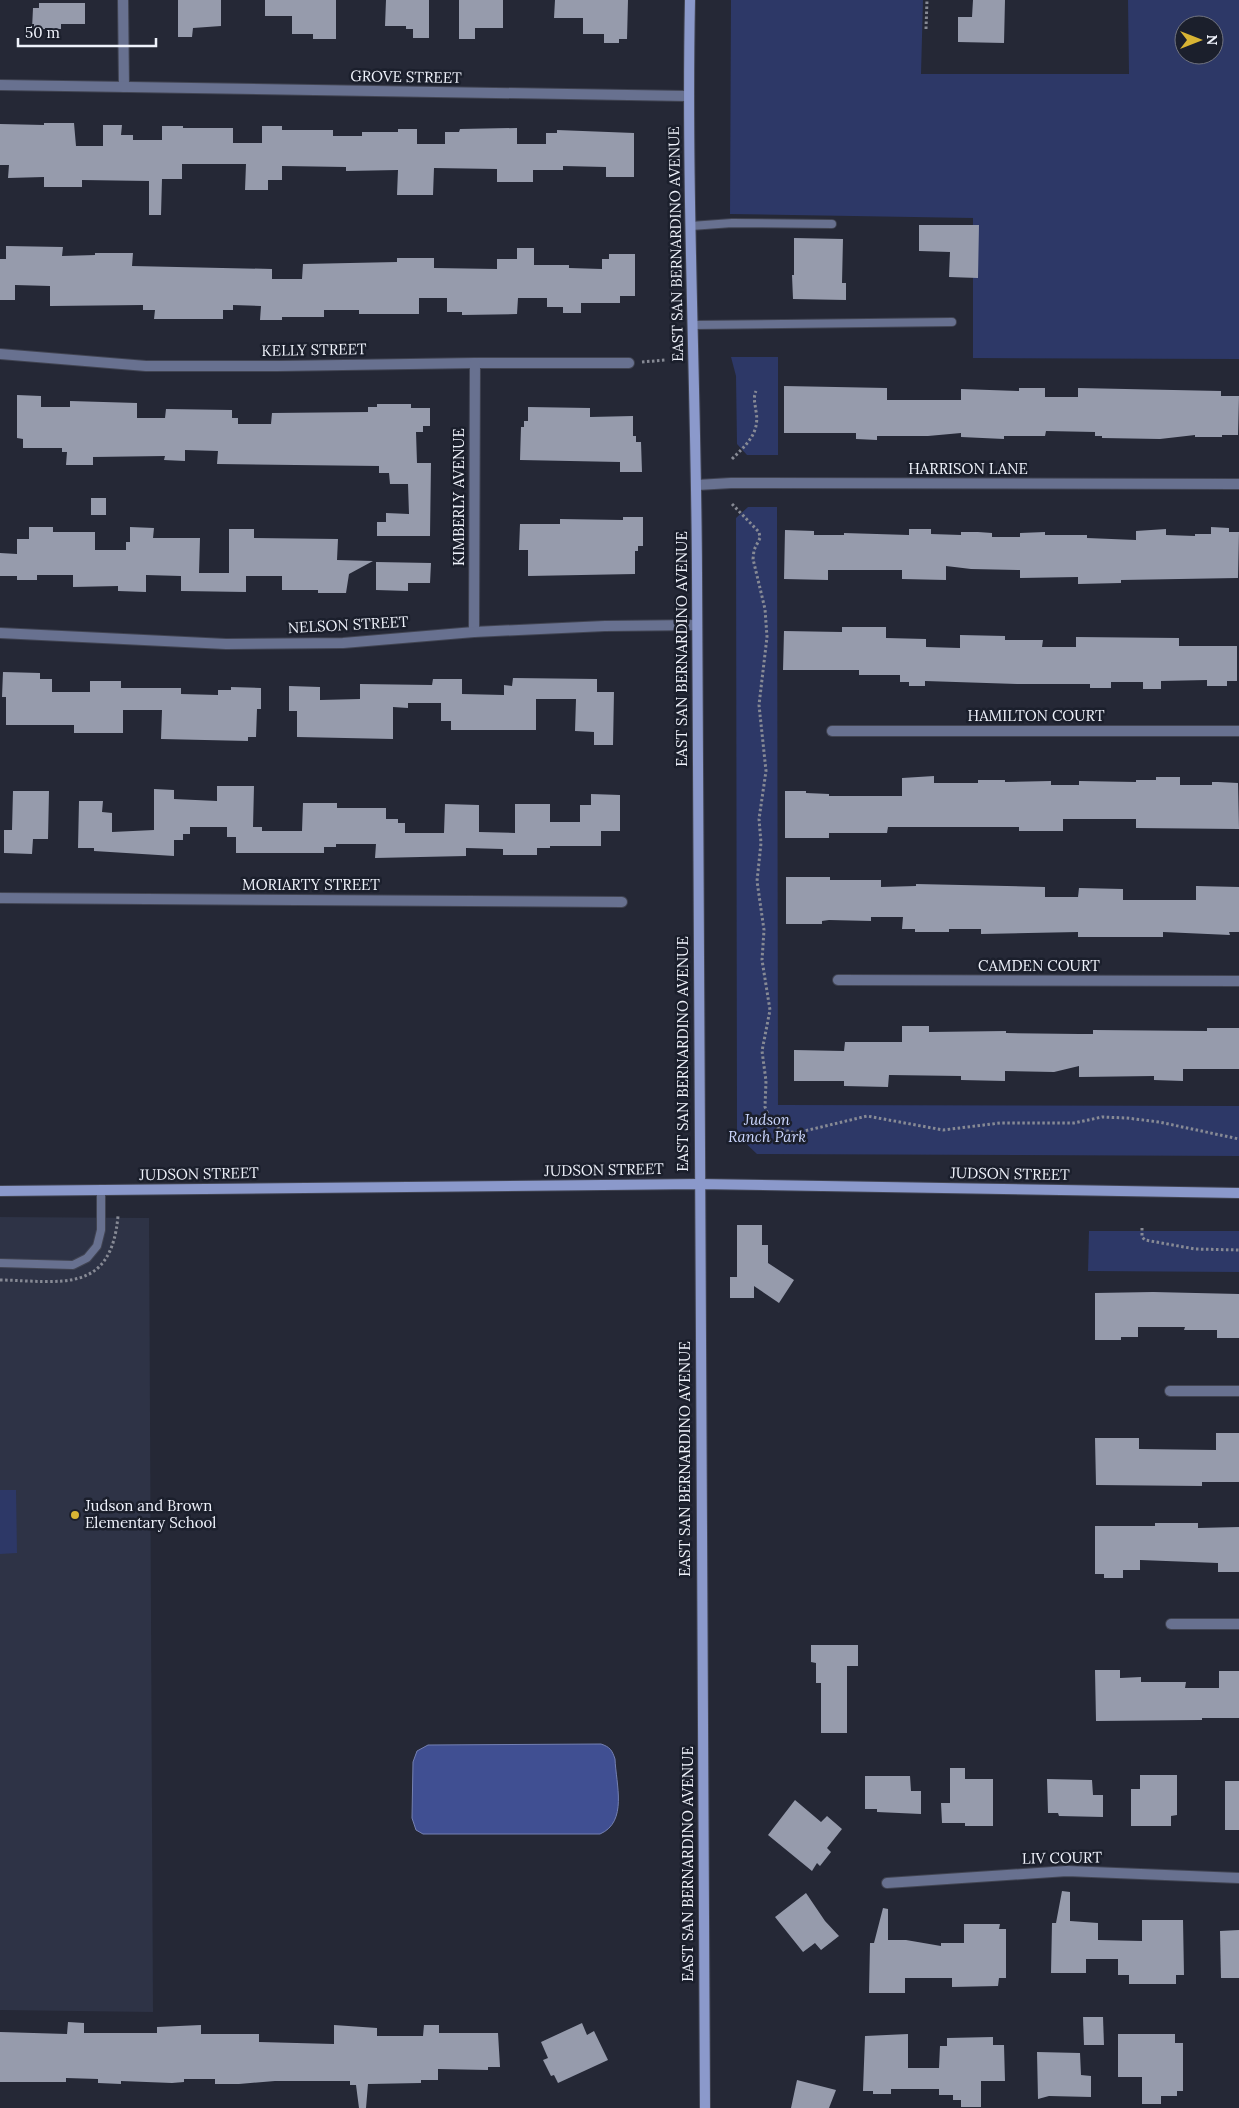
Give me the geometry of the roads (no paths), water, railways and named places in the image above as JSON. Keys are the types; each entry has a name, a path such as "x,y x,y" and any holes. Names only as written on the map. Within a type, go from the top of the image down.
{"street":[{"path":"123,0 124,87"},
{"name":"EAST SAN BERNARDINO AVENUE","path":"690,0 688,96 697,485 698,1184 705,2108"},
{"name":"GROVE STREET","path":"0,85 688,96"},
{"name":"KELLY STREET","path":"0,354 146,366 278,366 474,362 629,363"},
{"name":"KIMBERLY AVENUE","path":"474,362 474,632"},
{"name":"HARRISON LANE","path":"697,485 731,483 1239,484"},
{"name":"NELSON STREET","path":"0,633 226,644 343,643 474,632 605,626 697,625"},
{"name":"HAMILTON COURT","path":"832,731 1239,731"},
{"name":"MORIARTY STREET","path":"0,898 622,902"},
{"name":"CAMDEN COURT","path":"838,980 1239,981"},
{"name":"JUDSON STREET","path":"0,1191 698,1184 1239,1193"},
{"path":"1170,1391 1239,1391"},
{"path":"1171,1624 1239,1624"},
{"name":"LIV COURT","path":"886,1883 1067,1871 1239,1878"}],"lane":[{"path":"691,226 732,223 832,224"},
{"path":"692,325 952,322"},
{"path":"0,1263 73,1265 87,1258 97,1246 101,1230 101,1190"}],"place":[{"name":"Judson and Brown Elementary School","path":"75,1515"}],"park label":[{"name":"Judson Ranch Park","path":"767,1128"}]}
